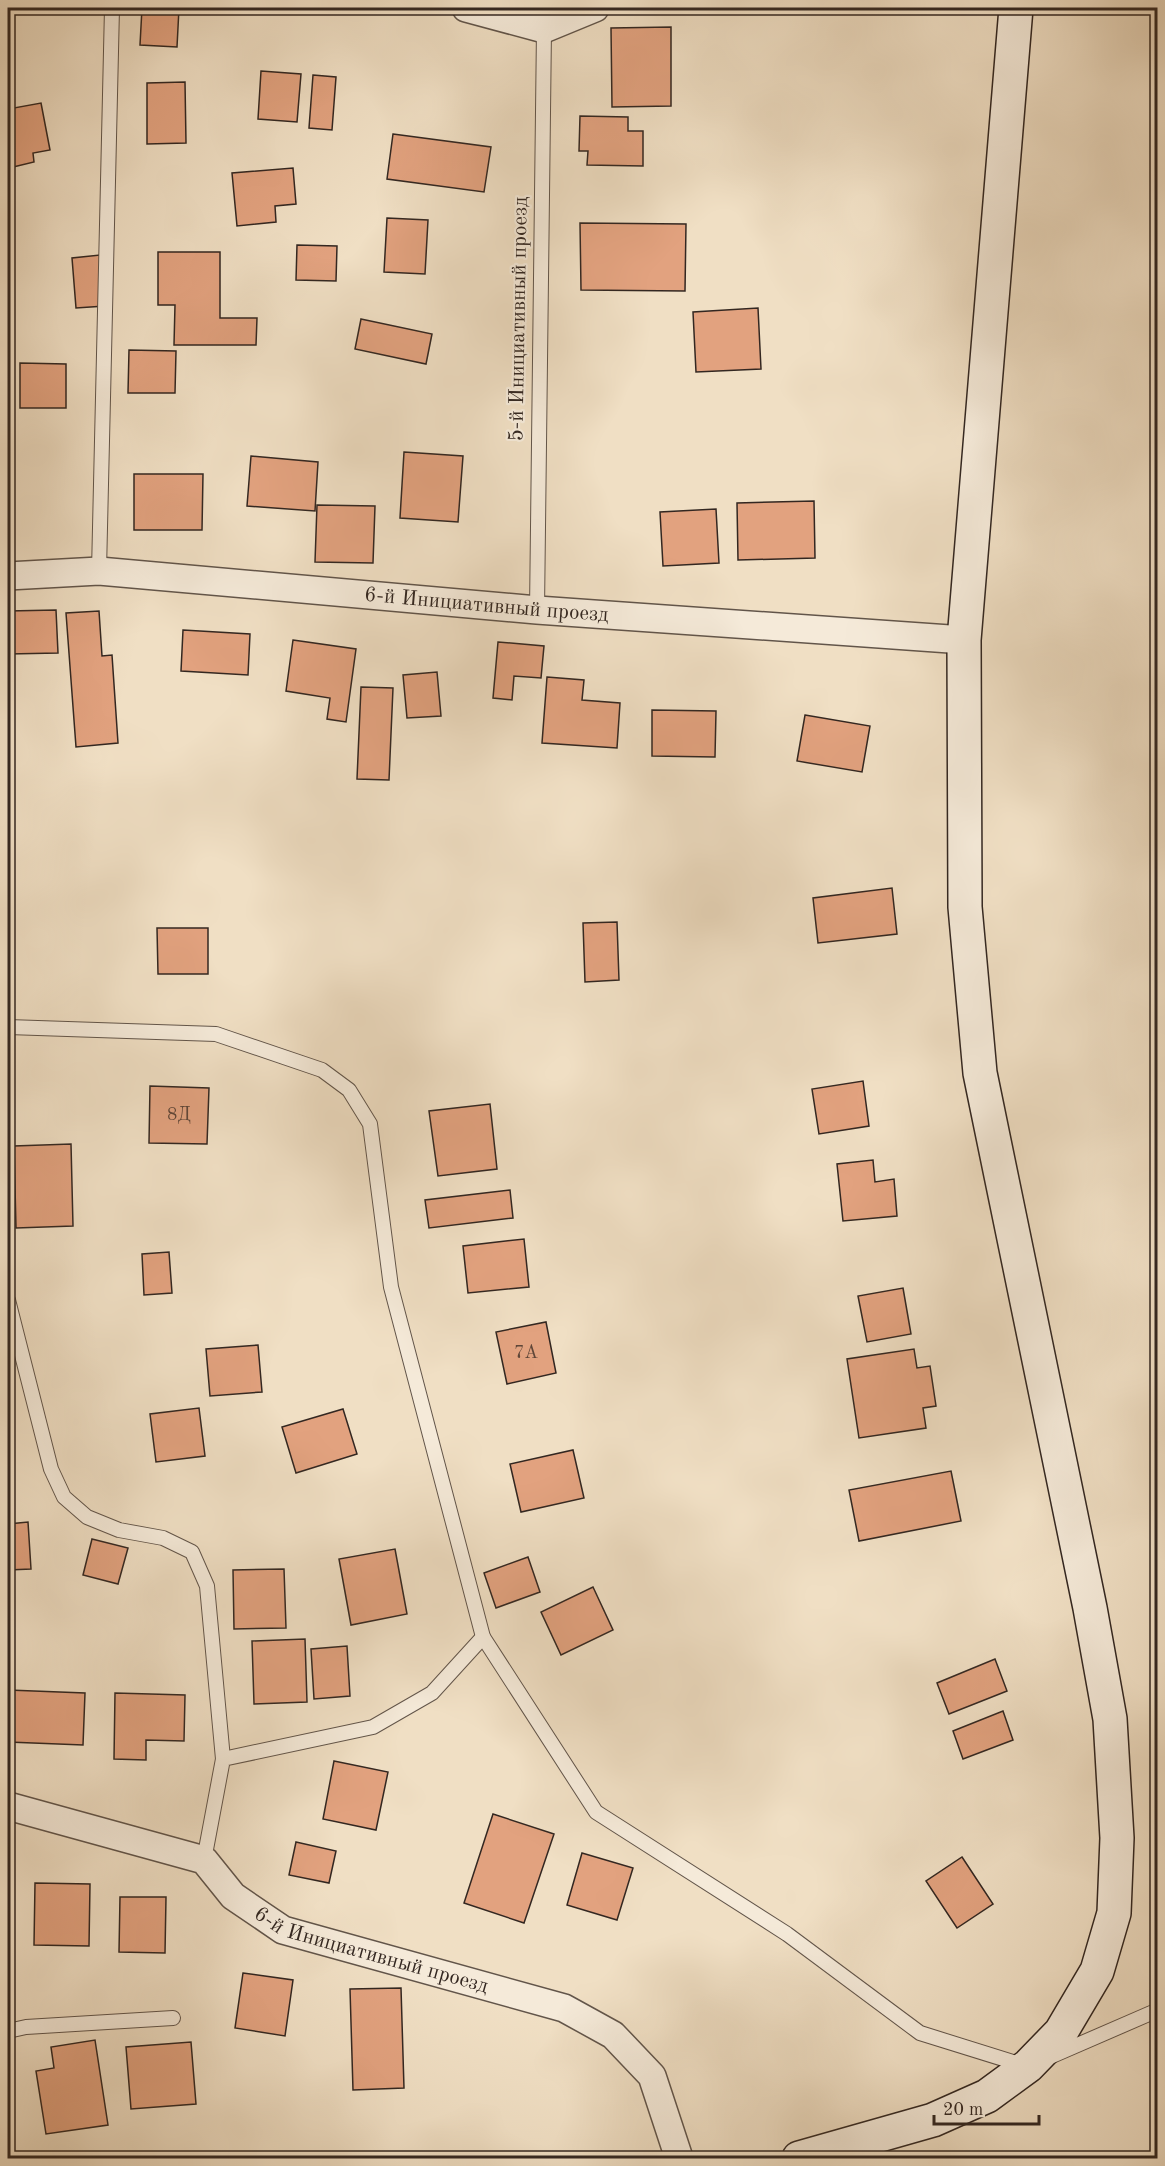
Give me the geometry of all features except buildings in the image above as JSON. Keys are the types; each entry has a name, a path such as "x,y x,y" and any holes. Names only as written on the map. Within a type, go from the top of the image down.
{"street":[{"path":"466,8 543,29 595,8"},
{"path":"799,2158 933,2120 987,2096 1028,2066 1061,2032 1097,1971 1114,1913 1117,1838 1110,1719 1094,1630 980,1073 965,907 964,640 1016,8"},
{"name":"6-й Инициативный проезд","path":"8,576 99,571 537,610 964,640"},
{"path":"8,1806 204,1860"},
{"name":"6-й Инициативный проезд","path":"204,1860 233,1896 283,1930 564,2008 613,2034 652,2076 679,2158"}],"lane":[{"path":"99,571 112,8"},
{"name":"5-й Инициативный проезд","path":"537,610 543,29"},
{"path":"8,1027 216,1034 322,1070 349,1090 370,1124 391,1287 483,1637 596,1812 787,1934 920,2033 1028,2066 1158,2010"},
{"path":"8,1300 51,1469 64,1497 87,1517 119,1530 163,1538 192,1552 207,1586 223,1759 204,1860"},
{"path":"223,1759 373,1727 432,1693 483,1637"},
{"path":"8,2031 26,2027 173,2018"}]}
